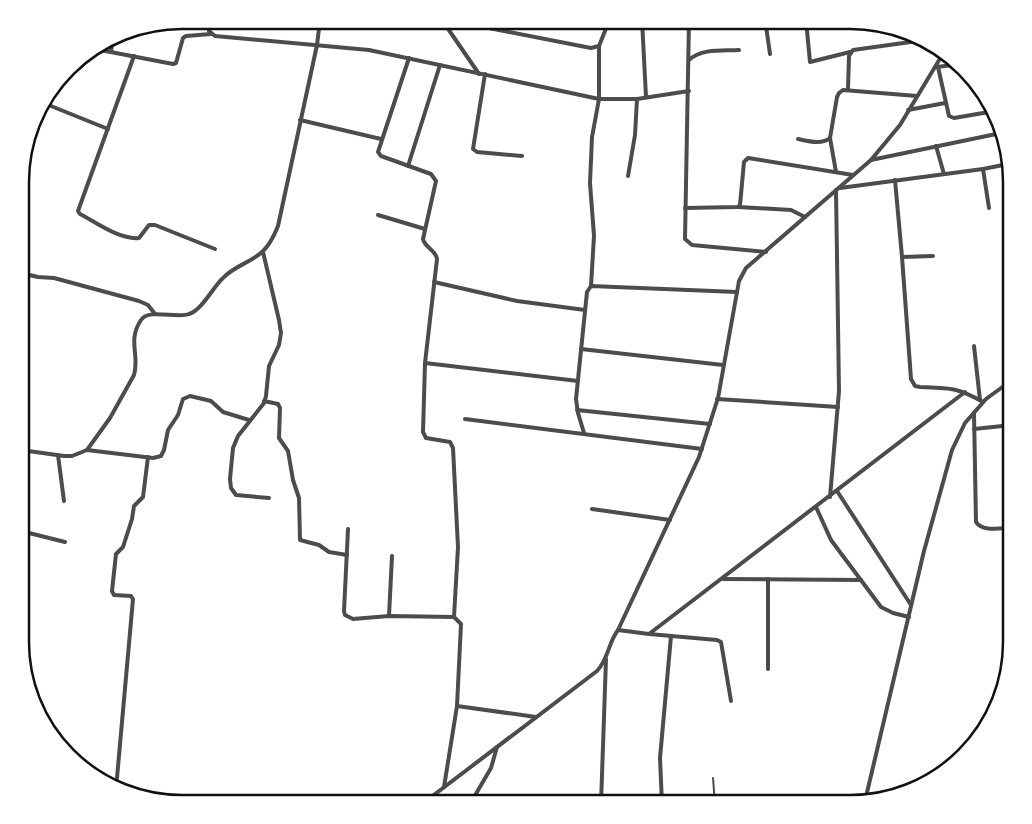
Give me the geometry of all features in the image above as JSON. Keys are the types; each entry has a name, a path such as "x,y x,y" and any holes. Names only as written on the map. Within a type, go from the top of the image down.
{"street":[{"path":"209,29 211,34"},
{"path":"87,450 115,411 134,376 136,368 133,338 141,319 150,314 181,316 197,310 227,274 263,252 271,242 278,226 319,29"},
{"path":"448,29 479,74"},
{"path":"494,29 591,48 599,46"},
{"path":"584,433 577,410 578,381 587,292 591,286 594,236 590,183 592,146 599,99 599,46 605,29"},
{"path":"642,29 646,97"},
{"path":"690,29 684,235 692,246 766,252"},
{"path":"766,29 770,54"},
{"path":"807,29 810,62 856,49 912,42"},
{"path":"103,50 173,64 176,63 178,58 183,38 186,36 211,34 369,50 599,99 637,98 689,91"},
{"path":"111,52 112,46"},
{"path":"689,60 695,55 710,51 739,50"},
{"path":"848,89 850,52"},
{"path":"134,56 78,208 80,214 118,234 128,237 139,238 150,225 155,225 215,249"},
{"path":"409,58 378,149 379,154 431,174 435,178 424,242 436,256 425,363 424,435 430,439 450,442 453,448 458,541 454,617"},
{"path":"601,795 606,659 612,638 618,630 702,448 717,399 739,281 746,268 871,160 891,136 940,59"},
{"path":"408,166 440,65"},
{"path":"936,68 949,66"},
{"path":"936,68 947,113 951,117 986,112"},
{"path":"485,74 473,149 477,152 522,156"},
{"path":"836,172 830,138 837,97 843,90 917,96"},
{"path":"628,176 634,141 637,98"},
{"path":"908,110 945,103"},
{"path":"49,105 108,129"},
{"path":"300,120 381,139"},
{"path":"871,160 995,133"},
{"path":"798,140 820,142 828,141 830,138"},
{"path":"936,146 944,174"},
{"path":"738,207 740,204 744,162 748,158 854,176"},
{"path":"838,189 1002,165"},
{"path":"983,169 988,208"},
{"path":"895,180 912,382 920,387 950,388 965,392 982,401"},
{"path":"830,497 838,407 838,189"},
{"path":"685,208 738,207 791,210 805,218"},
{"path":"378,215 425,229"},
{"path":"263,252 280,332 279,345 269,366 264,401 238,436 233,448 230,479 236,495 269,498"},
{"path":"902,258 933,256"},
{"path":"29,275 54,278 140,301 155,314"},
{"path":"434,282 517,302 585,310"},
{"path":"591,286 737,292"},
{"path":"974,346 982,401"},
{"path":"581,349 724,365"},
{"path":"425,363 578,381"},
{"path":"867,794 911,605 952,450 965,423 982,401 1003,386"},
{"path":"649,634 965,392"},
{"path":"29,451 72,456 87,450 148,457 161,456 168,430 175,420 183,400 186,397 193,396 211,401 223,412 249,420"},
{"path":"717,399 838,407"},
{"path":"264,401 278,404 280,408 279,438 288,451 293,480 299,498 300,540 319,545 329,552 347,555"},
{"path":"577,410 710,424"},
{"path":"974,413 976,522 978,526 984,528 1003,528"},
{"path":"465,419 702,448"},
{"path":"974,429 1003,426"},
{"path":"58,455 64,501"},
{"path":"117,781 133,599 131,596 114,595 112,591 116,554 123,547 132,520 134,506 143,497 148,457"},
{"path":"837,491 911,605"},
{"path":"816,507 831,540 881,607 886,611 909,616"},
{"path":"592,510 670,520"},
{"path":"348,529 345,615 353,618 389,616 454,617 462,628 457,706 444,787"},
{"path":"29,533 65,542"},
{"path":"389,616 392,556"},
{"path":"723,579 861,580"},
{"path":"768,579 768,669"},
{"path":"618,630 717,640 721,642 731,701"},
{"path":"662,795 660,758 671,636"},
{"path":"434,795 597,671 606,659"},
{"path":"457,706 536,717"},
{"path":"475,795 491,768 497,747"}],"lane":[{"path":"713,778 714,795"}]}
